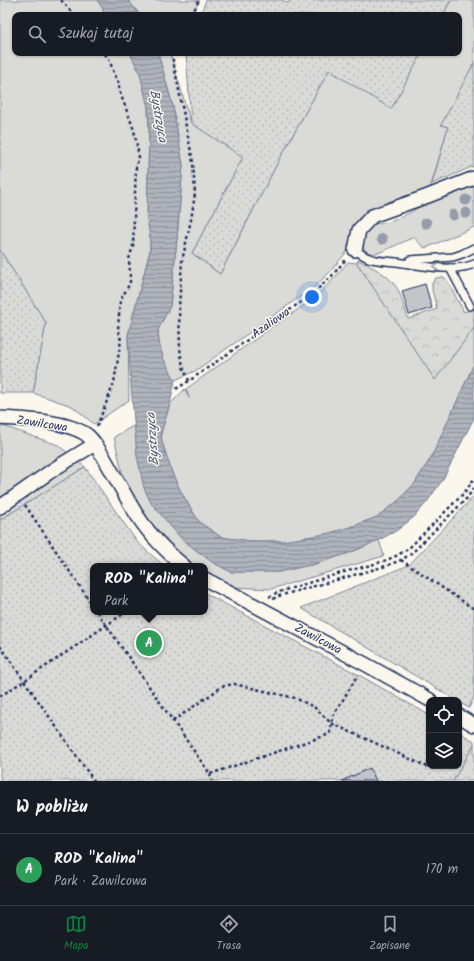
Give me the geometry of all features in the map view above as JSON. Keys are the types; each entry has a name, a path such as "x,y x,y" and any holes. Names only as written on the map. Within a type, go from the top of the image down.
{"street":[{"path":"355,250 359,230 372,216 474,178"},
{"name":"Zawilcowa","path":"0,418 24,419 64,425 85,434 93,442 115,476 132,508 147,530 167,552 180,563"},
{"path":"0,507 93,442"},
{"name":"Zawilcowa","path":"208,581 426,698"},
{"path":"462,718 474,725"}],"lane":[{"path":"394,262 453,257 474,248"},
{"path":"355,250 371,259 394,262 450,268 474,264"},
{"path":"450,268 470,306"}],"path":[{"path":"61,0 71,12"},
{"path":"193,12 199,0"},
{"path":"93,442 114,383 118,360 121,340 118,330 120,301 130,283 129,259 133,246 136,166 139,157 134,130 118,90 119,84 106,56"},
{"path":"172,56 193,162 196,194 182,261 179,307 180,349 183,367 189,381"},
{"name":"Azaliowa","path":"176,389 311,295 331,277 355,250"},
{"path":"255,605 276,593 382,562 400,554 409,548 464,493 474,479"},
{"path":"267,613 269,601 279,596 386,566 411,554 467,498 474,488"},
{"path":"18,495 90,602"},
{"path":"401,560 474,609"},
{"path":"99,615 210,774 212,781"},
{"path":"0,696 121,615"},
{"path":"0,646 94,781"},
{"path":"210,774 330,734 333,716 365,664"},
{"path":"173,721 223,686 234,684 295,698 314,707 331,723 426,766"}],"green space":[{"path":"0,0 97,0 104,12 12,12 12,56 132,56 140,73 148,107 149,132 147,219 150,236 150,251 128,335 129,400 94,424 72,406 33,393 46,323 0,250"},
{"path":"128,0 200,0 193,12 138,12"},
{"path":"206,0 282,0 288,3 290,0 451,0 445,12 201,12"},
{"path":"451,0 474,0 474,63 442,125 448,127 428,196 359,218 353,244 329,273 314,287 195,371 175,380 163,358 159,343 158,329 170,306 183,165 173,107 159,56 171,56 191,123 243,157 192,253 220,274 279,160 329,70 391,108 420,56 462,56 462,12 445,12"},
{"path":"186,56 420,56 391,109 329,70 279,160 220,274 192,253 243,157 191,123"},
{"path":"474,63 474,166 432,184 448,127 441,125"},
{"path":"474,186 474,227 426,248 414,237 381,252 369,253 364,249 361,237 371,224 384,223 394,220 431,201"},
{"path":"0,250 46,323 33,393 0,393"},
{"path":"358,260 381,272 395,285 401,297 408,319 437,309 432,290 432,283 436,278 444,277 464,312 474,308 474,328 435,380 357,263"},
{"path":"348,262 357,263 435,379 474,328 474,364 432,456 415,483 399,500 377,517 351,527 326,534 283,541 250,541 221,537 199,522 172,473 162,442 161,433 170,404 185,389 189,398 186,389 315,298"},
{"path":"0,425 58,445 85,467 0,520"},
{"path":"135,425 137,456 168,523 181,538 196,550 212,562 231,572 278,572 315,564 352,552 379,540 384,556 271,589 233,587 208,574 208,563 192,563 173,549 142,513 132,497 123,476 114,437"},
{"path":"85,467 137,542 161,563 90,563 90,615 208,615 208,595 359,675 426,713 426,769 460,769 453,781 0,781 0,520"},
{"path":"474,496 474,697 469,708 462,704 462,697 451,697 301,608 409,565"},
{"path":"462,734 474,741 474,744 462,765"},
{"path":"474,744 474,781 453,781 460,769 462,769 462,765"}],"water":[{"path":"97,0 128,0 138,12 104,12"},
{"name":"Bystrzyca","path":"132,56 159,56 173,107 183,165 170,306 158,330 159,343 163,358 175,380 170,404 161,433 162,442 172,473 179,488 199,522 221,537 250,541 283,541 326,534 351,527 377,517 399,500 415,483 432,456 474,364 474,418 443,479 427,502 414,517 396,531 352,552 315,564 278,572 231,572 212,562 181,538 151,503 144,488 137,456 128,335 150,251 150,236 147,219 149,132 148,107 140,73"}],"building":[{"path":"425,284 432,308 409,315 402,291"},
{"path":"370,768 376,781 342,781"}],"place":[{"name":"ROD \"Kalina\"","path":"149,643"}]}
